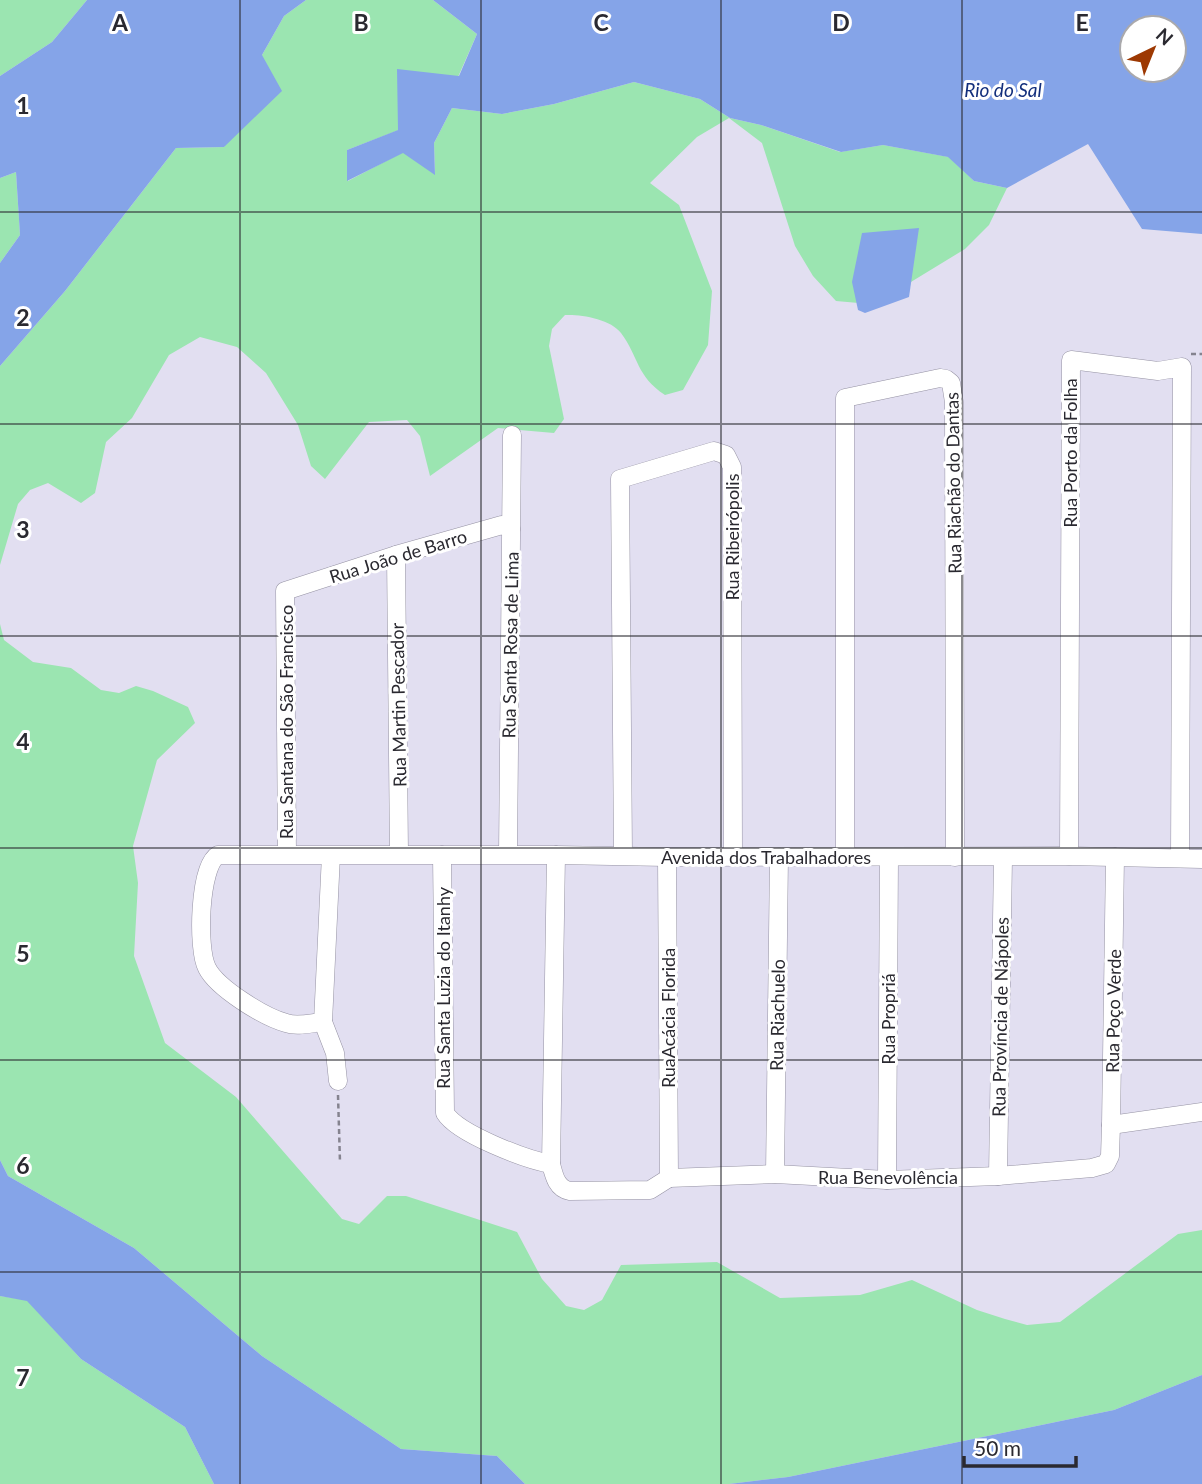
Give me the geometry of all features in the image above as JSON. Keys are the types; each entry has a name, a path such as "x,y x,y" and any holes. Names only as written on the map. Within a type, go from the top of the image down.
{"street":[{"name":"Rua Porto da Folha","path":"1069,856 1070,360 1158,371 1182,367 1180,858"},
{"name":"Rua Riachão do Dantas","path":"845,857 845,398 940,378 951,383 954,402 955,857"},
{"name":"Rua Santa Rosa de Lima","path":"508,854 512,435"},
{"name":"Rua Ribeirópolis","path":"623,855 620,479 714,451 726,455 732,467 733,856"},
{"name":"Rua João de Barro","path":"285,591 396,555 502,525 511,529"},
{"name":"Rua Martin Pescador","path":"396,555 399,854"},
{"name":"Rua Santana do São Francisco","path":"285,591 286,854"},
{"name":"Avenida dos Trabalhadores","path":"323,1022 286,1024 267,1015 221,984 211,974 205,962 203,893 204,879 212,859 218,855 1069,856 1202,859"},
{"path":"331,855 323,1022 335,1053 338,1081"},
{"name":"Rua Santa Luzia do Itanhy","path":"442,855 443,1106 450,1120 512,1153 551,1164"},
{"path":"551,1164 556,855"},
{"name":"RuaAcácia Florida","path":"667,857 669,1178"},
{"name":"Rua Riachuelo","path":"775,1174 779,857"},
{"name":"Rua Propriá","path":"887,1181 889,857"},
{"name":"Rua Poço Verde","path":"1106,1164 1110,1156 1111,1125 1115,857"},
{"name":"Rua Província de Nápoles","path":"998,1176 1003,858"},
{"path":"1111,1125 1202,1112"},
{"name":"Rua Benevolência","path":"551,1164 558,1184 568,1191 650,1190 669,1178 775,1174 887,1181 998,1176 1093,1168 1106,1164"}],"path":[{"path":"338,1081 340,1162"}],"green space":[{"path":"0,0 87,0 52,42 0,76"},
{"path":"306,0 433,0 477,34 458,77 399,130 347,150 348,181 403,152 435,174 434,143 452,108 502,114 554,104 634,82 700,99 730,118 761,125 840,152 883,145 949,157 974,181 1007,188 989,225 965,249 883,299 870,304 836,301 813,276 795,246 762,143 729,118 697,137 650,183 679,205 712,291 708,345 683,390 665,395 648,381 621,333 610,324 579,315 565,315 552,329 549,346 564,419 554,433 498,428 430,476 420,436 407,420 369,422 325,479 311,466 298,425 266,373 237,347 200,337 169,355 132,418 106,442 95,493 81,503 48,483 30,490 18,504 0,565 0,366 65,291 176,148 224,147 262,55 284,16"},
{"path":"16,172 20,235 0,263 0,178"},
{"path":"0,624 4,640 33,662 71,668 101,690 119,693 136,686 188,707 195,723 157,760 133,846 138,883 134,956 165,1043 236,1097 342,1219 359,1224 387,1196 406,1196 517,1232 542,1279 566,1306 584,1310 602,1300 621,1265 717,1262 780,1298 860,1295 912,1280 977,1310 1027,1325 1060,1322 1178,1234 1202,1230 1202,1375 1114,1410 788,1477 729,1484 525,1484 497,1456 401,1449 262,1356 134,1248 8,1176 0,1160"},
{"path":"0,1296 27,1300 81,1359 185,1427 214,1484 0,1484"}],"water":[{"path":"87,0 306,0 284,16 262,55 282,91 224,147 176,148 65,291 0,366 0,263 20,235 16,172 0,178 0,76 52,42"},
{"name":"Rio do Sal","path":"433,0 1202,0 1202,234 1142,229 1088,144 1007,188 974,181 948,157 883,145 841,152 761,125 730,118 700,99 634,82 554,104 502,114 452,108 434,143 435,175 403,153 347,181 347,150 398,130 397,69 459,76 477,34"},
{"path":"919,228 909,297 865,313 858,310 852,282 862,233"},
{"path":"0,1160 8,1176 134,1248 262,1356 401,1449 497,1456 525,1484 214,1484 185,1427 81,1359 27,1301 0,1296"},
{"path":"1202,1375 1202,1484 729,1484 788,1477 1114,1410"}]}
